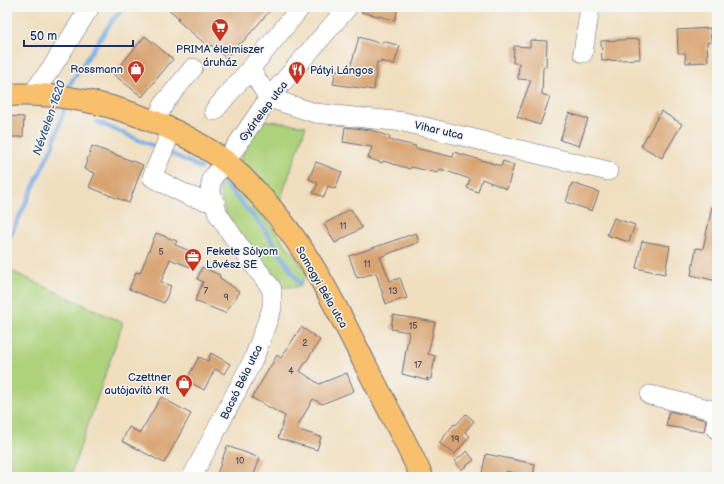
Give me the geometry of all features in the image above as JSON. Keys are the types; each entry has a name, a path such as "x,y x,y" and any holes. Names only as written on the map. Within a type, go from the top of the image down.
{"main road":[{"name":"Somogyi Béla utca","path":"7,95 50,96 111,107 163,126 226,161 257,192 285,224 315,269 422,477"}],"street":[{"path":"50,96 52,67 90,7"},
{"path":"214,111 300,7"},
{"name":"Gyártelep utca","path":"226,161 269,98 348,7"},
{"path":"583,53 590,7"},
{"path":"193,68 165,102 163,126 152,176 189,196 215,203"},
{"path":"250,69 269,98"},
{"name":"Vihar utca","path":"269,98 315,113 404,122 608,171"},
{"name":"Bacsó Béla utca","path":"192,477 254,358 272,308 272,289 238,244 218,214 210,190 212,178 226,161"},
{"path":"650,395 717,417"}],"green space":[{"path":"264,120 306,126 280,201 240,162 243,153"},
{"path":"219,176 227,178 241,187 307,272 300,287 279,287 238,236 224,208 220,193"},
{"path":"7,269 123,323 70,477 7,477"}],"building":[{"path":"166,7 273,7 241,44 239,43 226,58 211,45 209,47 177,20 179,18"},
{"path":"361,7 398,7 395,20 361,12"},
{"path":"710,28 711,42 707,42 708,62 686,63 685,53 678,53 677,30"},
{"path":"145,36 173,59 142,97 113,74"},
{"path":"359,37 382,44 383,41 400,46 394,65 381,61 381,63 377,62 374,90 333,84 336,70 349,72"},
{"path":"639,39 640,59 602,61 601,41"},
{"path":"530,40 547,41 546,67 543,67 542,94 550,97 540,125 517,117 531,80 518,79 519,63 513,63 514,46 530,47"},
{"path":"661,111 682,124 662,158 641,146"},
{"path":"569,113 588,119 579,146 560,140"},
{"path":"7,116 24,117 23,137 7,137"},
{"path":"345,127 371,130 390,137 389,140 453,157 454,152 501,166 503,161 514,165 507,189 482,179 478,192 467,188 470,179 440,169 438,173 411,167 410,169 383,161 382,163 368,158 372,147 343,142"},
{"path":"92,146 143,165 129,203 89,187 95,173 84,169"},
{"path":"316,162 342,172 335,189 328,186 324,197 313,193 318,183 309,179"},
{"path":"572,183 599,192 592,211 566,202"},
{"path":"712,206 717,207 717,281 691,275 696,248 703,249"},
{"path":"351,209 362,228 335,243 324,224"},
{"path":"614,218 635,225 629,242 607,235"},
{"path":"156,233 177,241 175,245 195,253 190,267 170,259 161,282 171,286 164,303 129,289 136,272 140,273"},
{"path":"416,233 419,242 380,257 390,281 400,278 407,298 386,304 376,273 357,278 349,256"},
{"path":"642,241 670,246 665,274 636,268"},
{"path":"202,267 220,275 219,277 240,292 225,313 195,301 203,282 197,279"},
{"path":"393,315 435,322 428,354 435,356 431,379 426,378 429,381 402,374 409,332 391,329"},
{"path":"301,327 320,340 300,371 319,384 347,373 354,391 322,404 313,399 296,429 321,437 317,450 278,438 285,416 252,398 277,355 281,358"},
{"path":"211,353 230,364 224,374 215,369 204,390 186,380 199,357 208,361"},
{"path":"161,397 191,414 164,463 122,441 129,427 140,433"},
{"path":"669,411 706,420 704,432 666,426"},
{"path":"466,414 474,421 465,432 470,436 455,454 439,443 454,424 456,425"},
{"path":"227,446 260,458 253,477 216,477"},
{"path":"467,451 474,460 461,470 455,461"},
{"path":"486,454 535,464 533,477 506,471 505,477 481,477"}],"waterway":[{"name":"Névtelen-1620","path":"67,93 68,87 114,18 125,7"},
{"name":"Névtelen-1620","path":"7,243 53,145 66,104"},
{"path":"97,122 158,148"},
{"path":"168,152 201,168"},
{"path":"220,179 262,226 300,284"}],"place":[{"name":"PRIMA élelmiszer áruház","path":"220,42"},
{"name":"Rossmann","path":"136,84"},
{"name":"Pátyi Lángos","path":"297,85"},
{"name":"Fekete Sólyom Lövész SE","path":"193,272"},
{"name":"Czettner autójavító Kft.","path":"184,398"}]}
